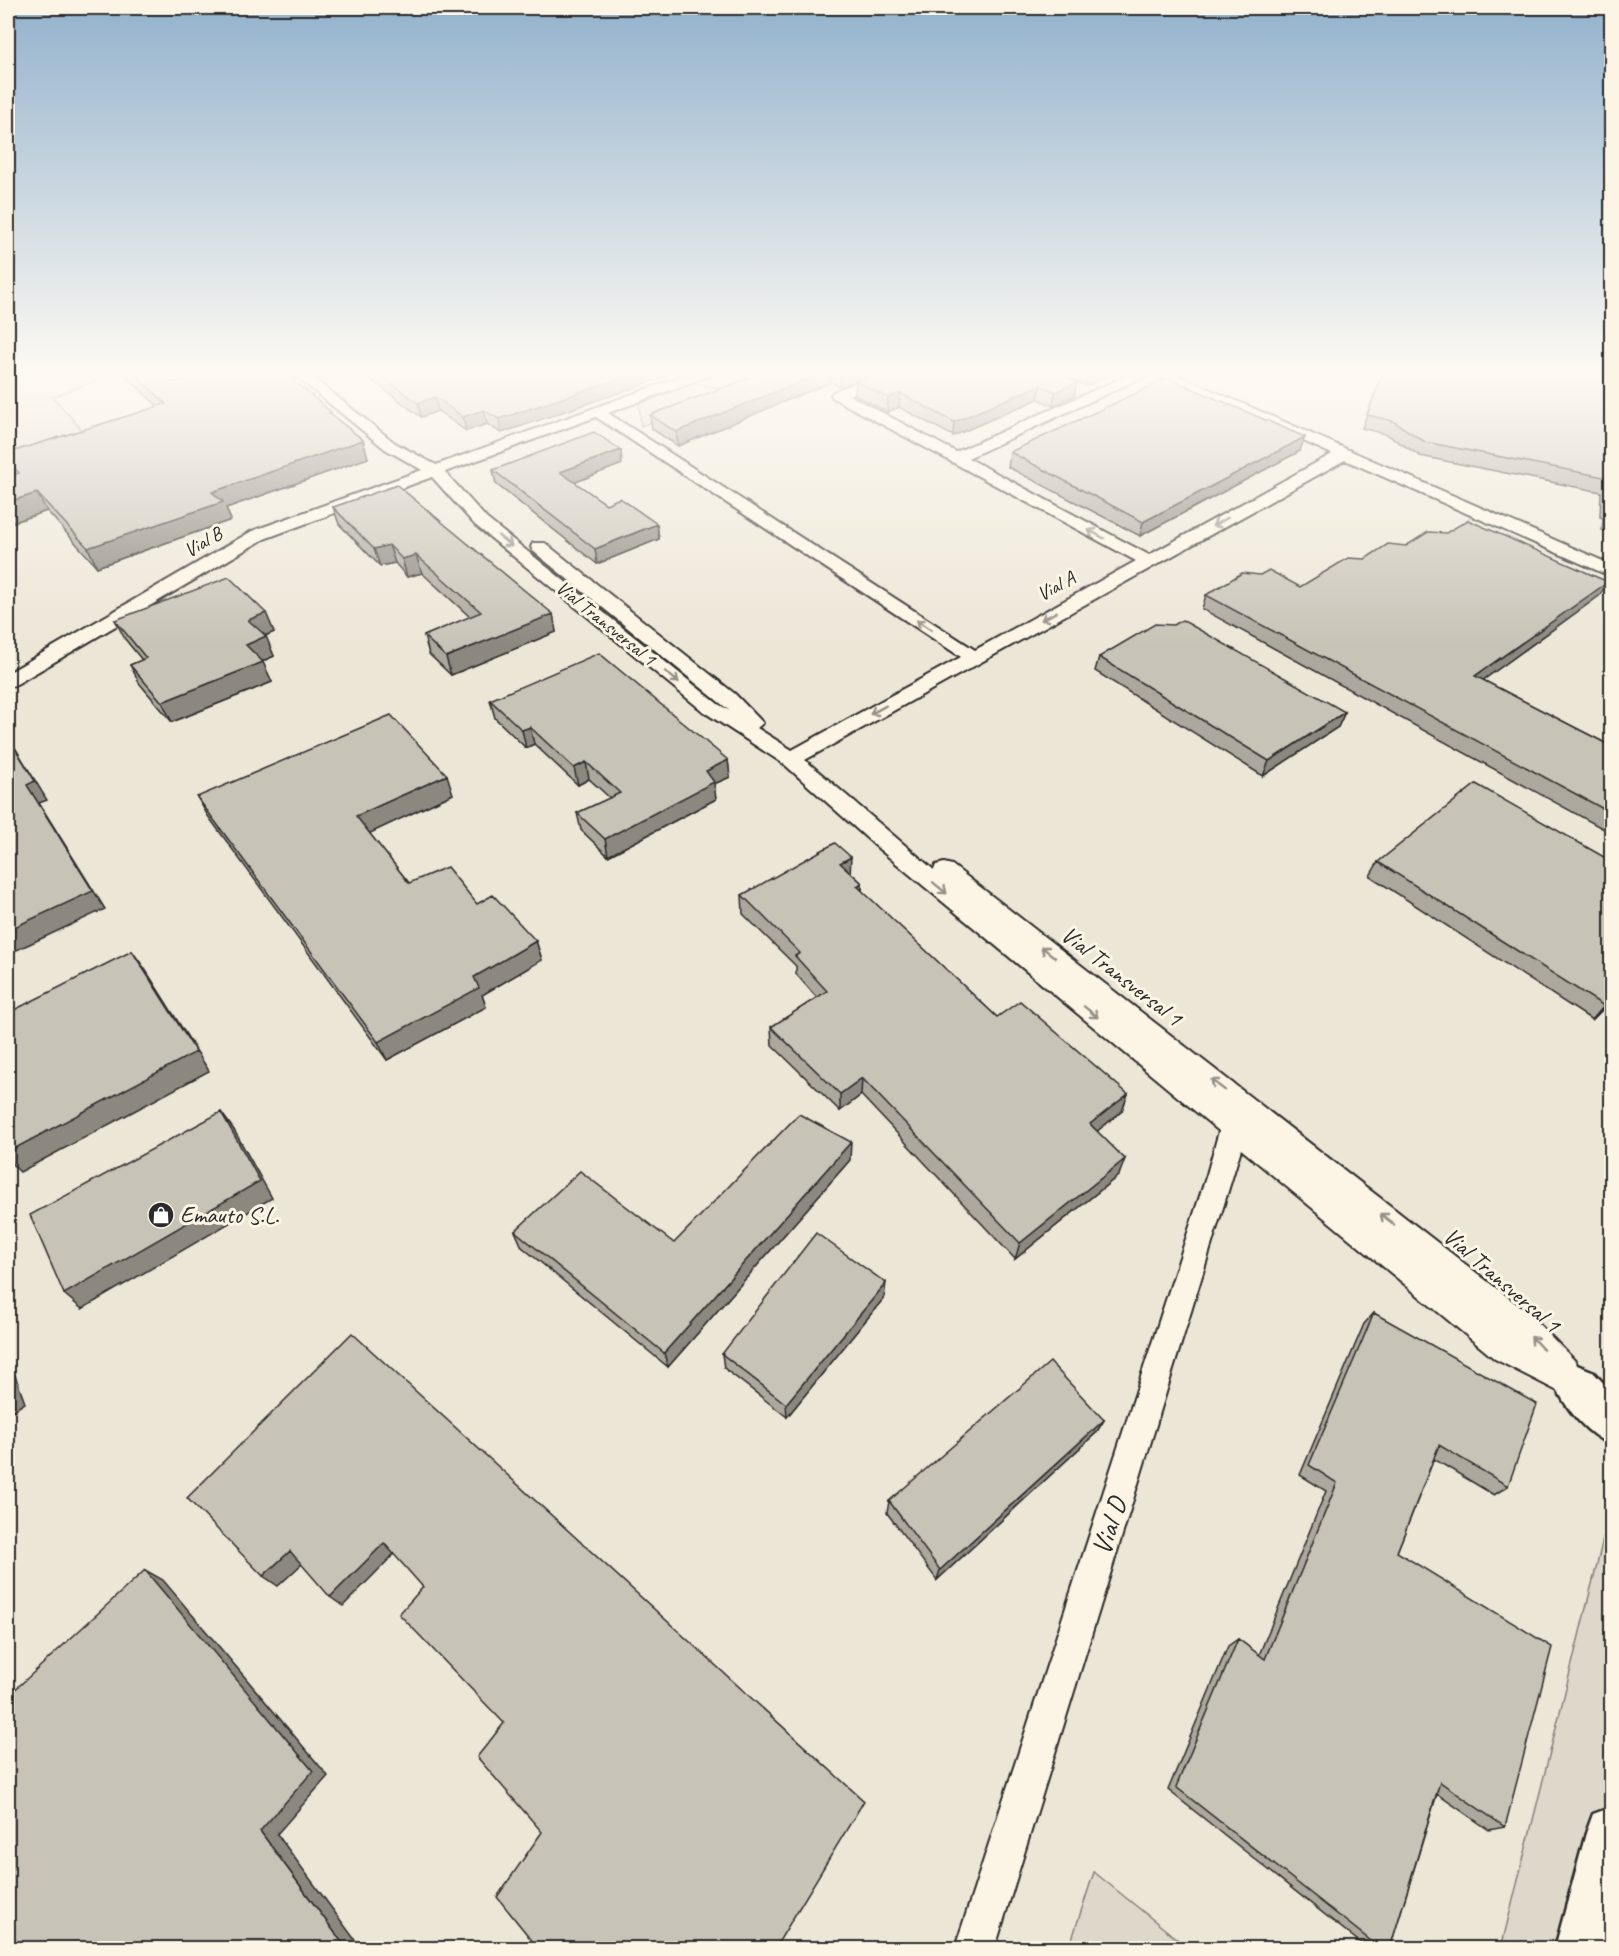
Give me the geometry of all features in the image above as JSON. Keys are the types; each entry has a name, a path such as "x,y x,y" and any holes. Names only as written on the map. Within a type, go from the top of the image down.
{"highway":[{"path":"1594,1391 1611,1424"},
{"path":"1582,1948 1611,1833"}],"street":[{"name":"Vial Transversal 1","path":"422,463 434,470"},
{"name":"Vial Transversal 1","path":"427,463 481,522 701,701 791,759 887,844 1237,1116 1506,1349 1594,1391"},
{"name":"Vial B","path":"8,681 258,535 452,463"},
{"path":"676,463 974,657"},
{"path":"966,463 1148,561"},
{"name":"Vial A","path":"791,759 1327,463"},
{"path":"1365,463 1611,572"},
{"name":"Vial D","path":"975,1948 1237,1116"}],"shaded area":[{"path":"8,463 18,463 8,468"},
{"path":"18,463 1611,463 1611,1506 1501,1948 1188,1948 1094,1872 1069,1948 8,1948 8,468"},
{"path":"1611,1506 1611,1948 1501,1948 1597,1564"},
{"path":"1094,1872 1188,1948 1069,1948"}],"building":[{"path":"10,463 295,463 212,492 223,502 88,548 37,493 8,502 8,477 19,473"},
{"path":"511,463 584,463 560,472 606,504 620,498 657,524 595,549 493,470"},
{"path":"1031,463 1255,463 1143,522"},
{"path":"1534,463 1611,463 1611,504 1608,503 1609,478"},
{"path":"397,485 553,614 446,657 424,636 481,612 416,555 402,559 389,545 374,549 333,507"},
{"path":"1468,520 1608,582 1475,676 1611,746 1611,813 1206,595 1242,573 1260,575 1269,570 1300,587 1348,558 1365,559 1388,544 1406,546 1428,532 1446,533"},
{"path":"229,577 266,613 248,620 266,636 246,645 263,662 162,702 130,665 146,658 115,620"},
{"path":"1182,620 1345,712 1269,761 1099,657 1155,624 1174,625"},
{"path":"599,653 728,760 706,771 714,782 605,839 577,813 620,793 586,762 574,768 530,727 522,730 490,700"},
{"path":"391,715 447,775 356,816 409,883 447,867 477,904 493,895 536,941 474,977 479,988 378,1042 197,797"},
{"path":"8,737 35,781 27,785 93,891 8,930"},
{"path":"1476,784 1611,861 1611,999 1604,1006 1378,862"},
{"path":"835,843 851,857 840,863 862,883 857,886 997,1017 1020,1001 1128,1094 1090,1124 1125,1159 1020,1243 862,1078 840,1094 771,1027 827,991 795,956 800,953 742,895"},
{"path":"132,951 196,1052 8,1152 8,1013"},
{"name":"Emauto S.L.","path":"221,1112 260,1181 64,1294 30,1215"},
{"path":"799,1114 851,1142 664,1353 515,1231 580,1171 674,1243"},
{"path":"816,1233 886,1283 786,1404 722,1354"},
{"path":"1374,1313 1537,1404 1508,1486 1439,1445 1397,1552 1552,1647 1505,1827 1440,1782 1390,1948 1380,1948 1176,1787 1238,1639 1265,1659 1337,1483 1309,1465"},
{"path":"352,1333 864,1801 775,1948 601,1948 596,1943 593,1948 538,1948 497,1897 542,1832 477,1757 504,1723 399,1614 423,1587 384,1543 330,1597 290,1551 263,1576 187,1498"},
{"path":"1050,1362 1104,1420 940,1570 889,1501"},
{"path":"145,1570 313,1771 260,1831 346,1948 9,1948 8,1696"}],"place":[{"name":"Emauto S.L.","path":"161,1215"}]}
